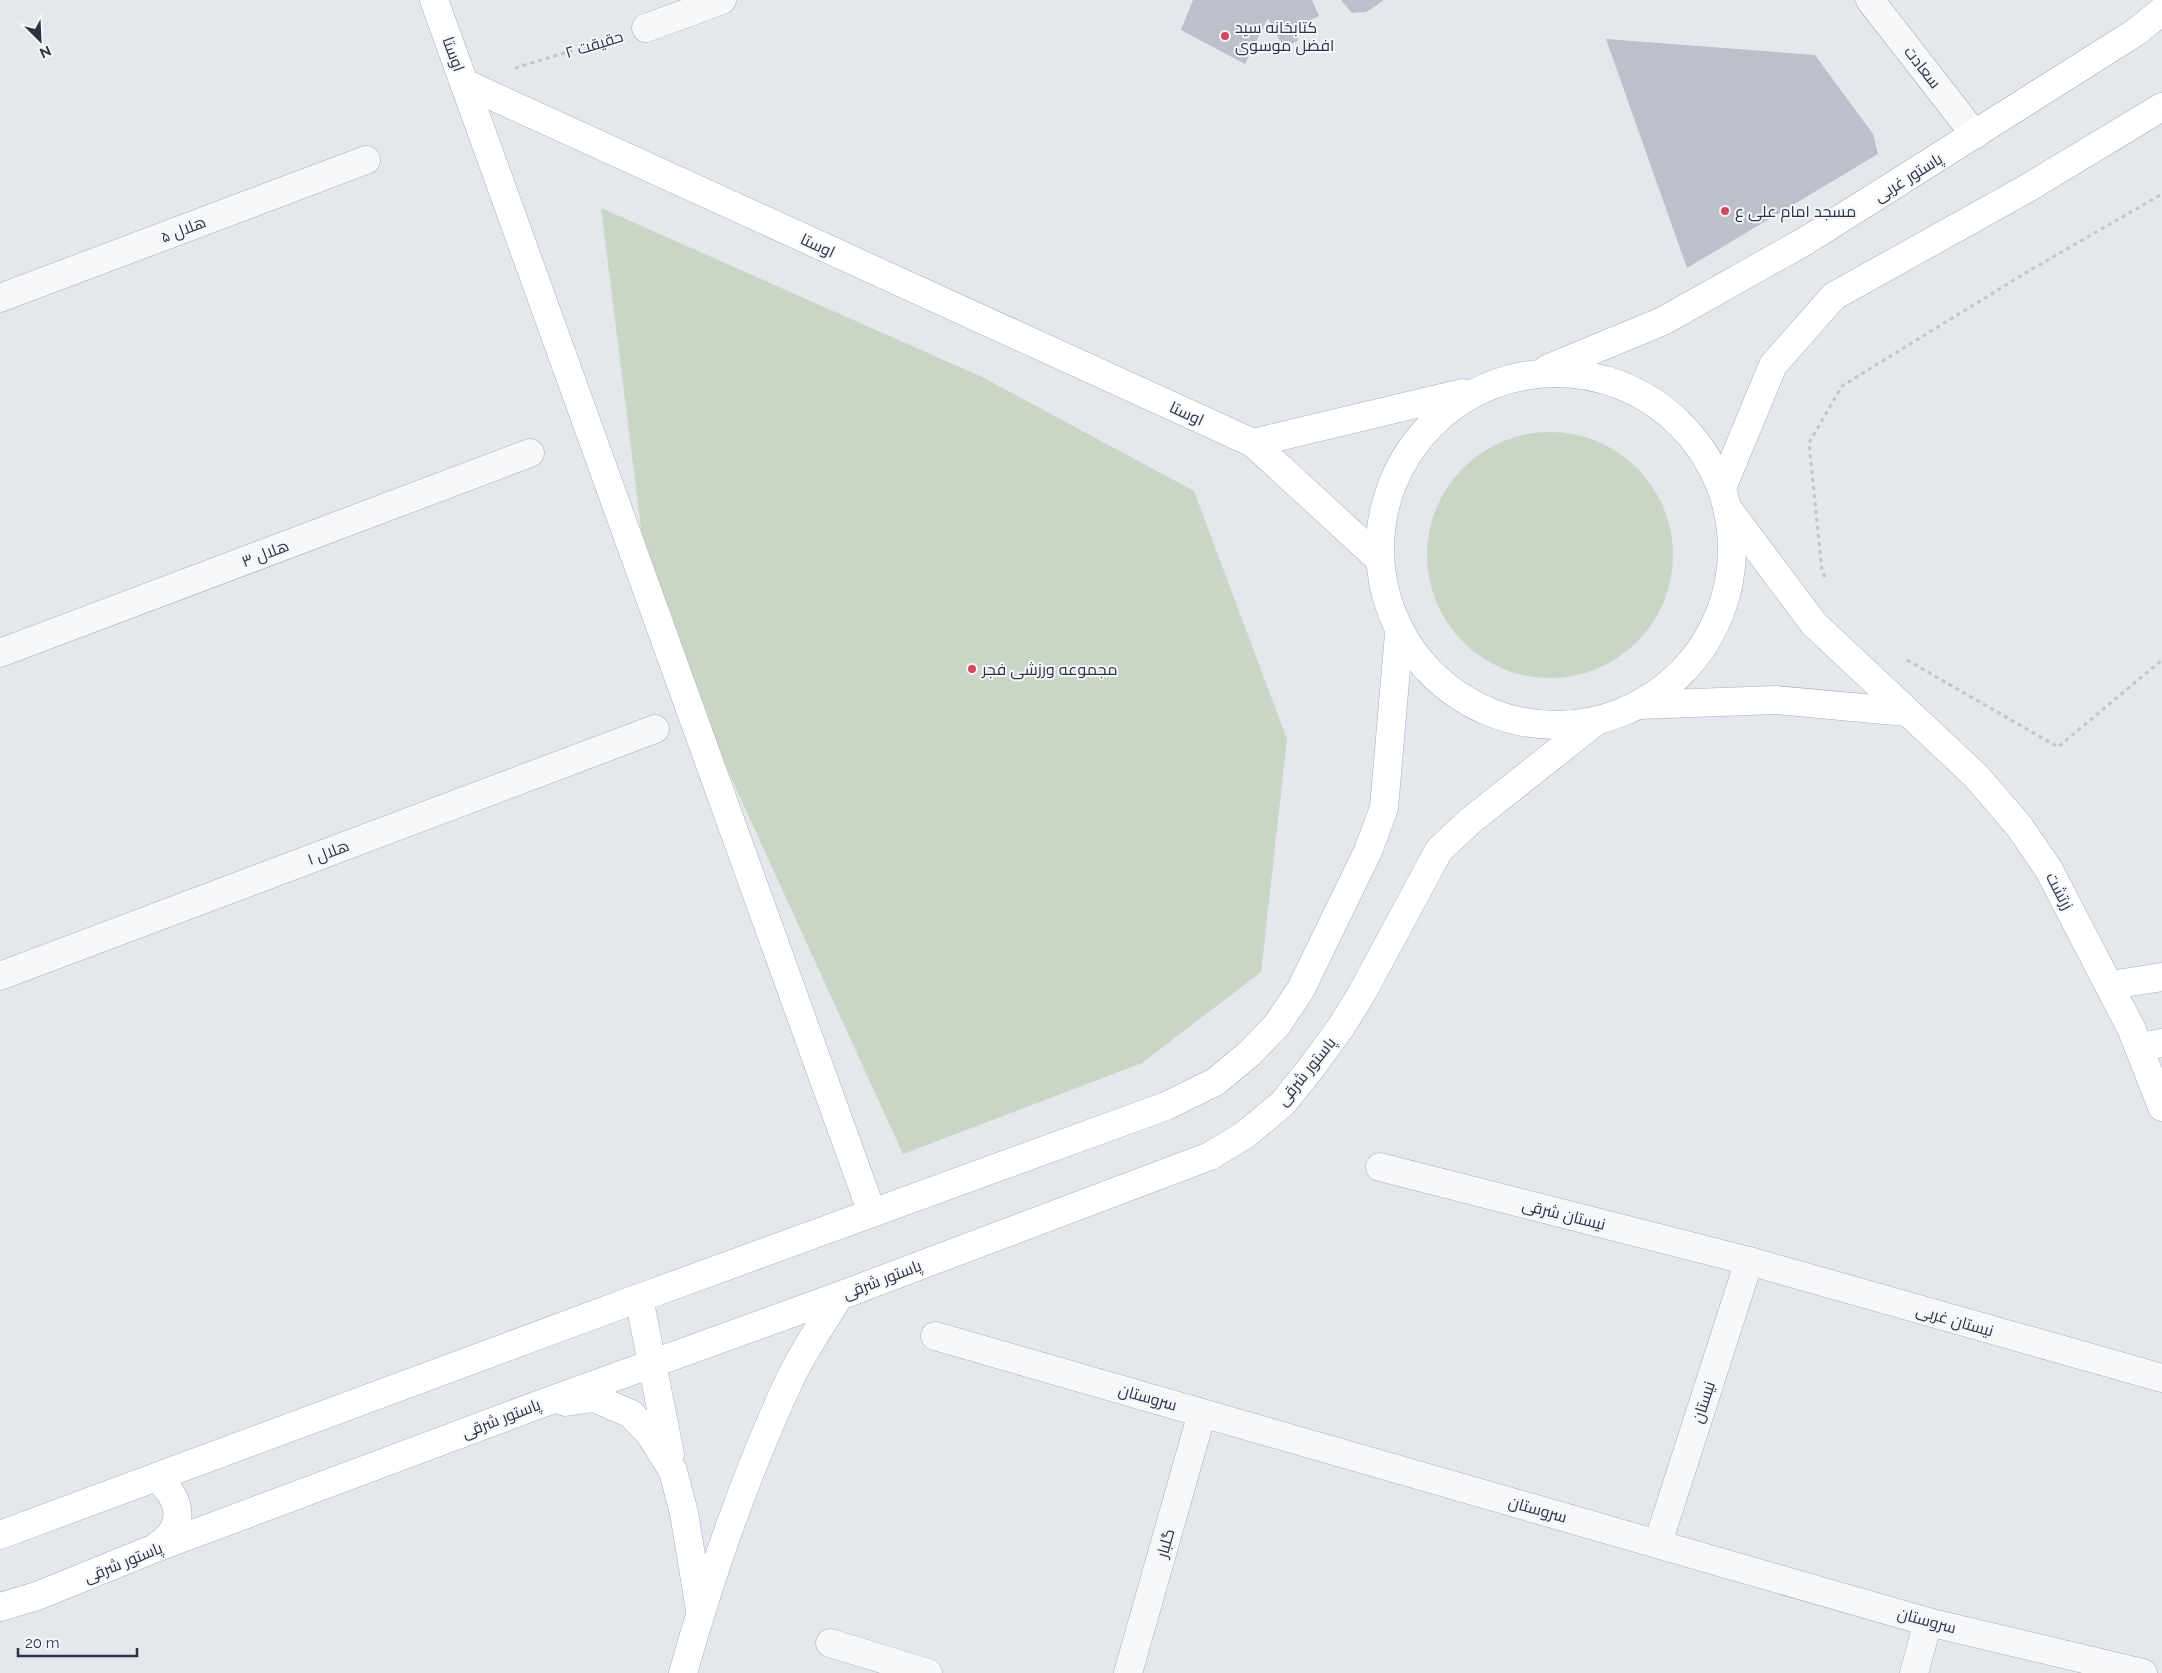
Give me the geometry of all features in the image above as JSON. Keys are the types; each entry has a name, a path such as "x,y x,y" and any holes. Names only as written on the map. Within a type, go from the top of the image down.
{"main road":[{"name":"اوستا","path":"434,0 464,83 1253,443 1378,558"},
{"name":"پاستور غربی","path":"1534,374 1663,321 1807,240 1976,135 2136,32 2162,11"},
{"path":"464,83 872,1213"},
{"path":"1725,498 1773,365 1834,296 2026,189 2162,106"},
{"path":"1253,443 1481,389 1534,374 1581,374 1627,387 1667,412 1700,446 1725,498 1733,555 1725,600 1706,643 1676,678 1638,705 1595,722 1537,725 1482,711 1434,678 1399,634 1385,597 1378,558 1384,506 1404,458 1437,418 1481,389"},
{"name":"زرتشت","path":"1725,498 1814,624 1976,776 2019,826 2049,870 2131,1028 2150,1045 2162,1107"},
{"path":"0,1535 639,1298 1166,1106 1215,1082 1250,1053 1277,1025 1306,981 1364,860 1384,808 1399,634"},
{"path":"1638,705 1776,700 1906,712"},
{"name":"پاستور شرقی","path":"0,1607 38,1596 152,1549 535,1406 839,1296 1210,1156 1246,1134 1283,1103 1341,1027 1362,993 1439,850 1470,820 1595,722"},
{"path":"2110,985 2162,977"},
{"path":"683,1673 700,1611 750,1473 790,1379 839,1296"},
{"path":"639,1298 650,1364 684,1513 700,1611"},
{"path":"535,1406 594,1398 631,1414 650,1434 673,1470"},
{"path":"152,1549 168,1540 176,1524 177,1507 170,1490 157,1478"}],"street":[{"name":"حقیقت ۲","path":"646,28 722,0"},
{"name":"سعادت","path":"1870,0 1976,135"},
{"name":"هلال ۵","path":"0,298 366,160"},
{"name":"هلال ۳","path":"0,653 530,453"},
{"name":"هلال ۱","path":"0,976 655,729"},
{"name":"نیستان شرقی","path":"1380,1168 1749,1261"},
{"name":"نیستان غربی","path":"1749,1261 2162,1378"},
{"name":"نیستان","path":"1658,1544 1749,1261"},
{"name":"سروستان","path":"936,1336 1928,1622 2143,1673"},
{"name":"گلبار","path":"1128,1673 1202,1413"},
{"path":"1914,1673 1928,1622"},
{"path":"830,1643 928,1673"}],"path":[{"name":"حقیقت ۲","path":"464,83 646,28"},
{"path":"1826,580 1822,571 1809,443 1842,386 2027,272 2162,194"},
{"path":"1904,658 2058,747 2162,660"}],"green space":[{"name":"مجموعه ورزشی فجر","path":"601,208 982,377 1194,491 1287,739 1261,972 1142,1063 903,1154 650,600"},
{"path":"1562,432 1586,437 1608,446 1619,452 1637,468 1653,486 1664,508 1671,531 1673,555 1671,579 1664,602 1653,624 1637,642 1619,658 1586,673 1562,678 1538,678 1514,673 1481,658 1447,624 1436,602 1429,579 1427,543 1432,519 1447,486 1481,452 1503,441 1526,434"}],"building":[{"name":"کتابخانه سید افضل موسوی","path":"1193,0 1312,0 1319,16 1296,27 1298,41 1283,47 1268,18 1245,64 1181,30"},
{"name":"کتابخانه سید افضل موسوی","path":"1341,0 1383,1 1366,12 1352,13"},
{"name":"مسجد امام علی ع","path":"1606,39 1815,55 1873,134 1878,154 1687,268"}],"place":[{"name":"کتابخانه سید افضل موسوی","path":"1225,36"},
{"name":"مسجد امام علی ع","path":"1725,211"},
{"name":"مجموعه ورزشی فجر","path":"972,669"}]}
